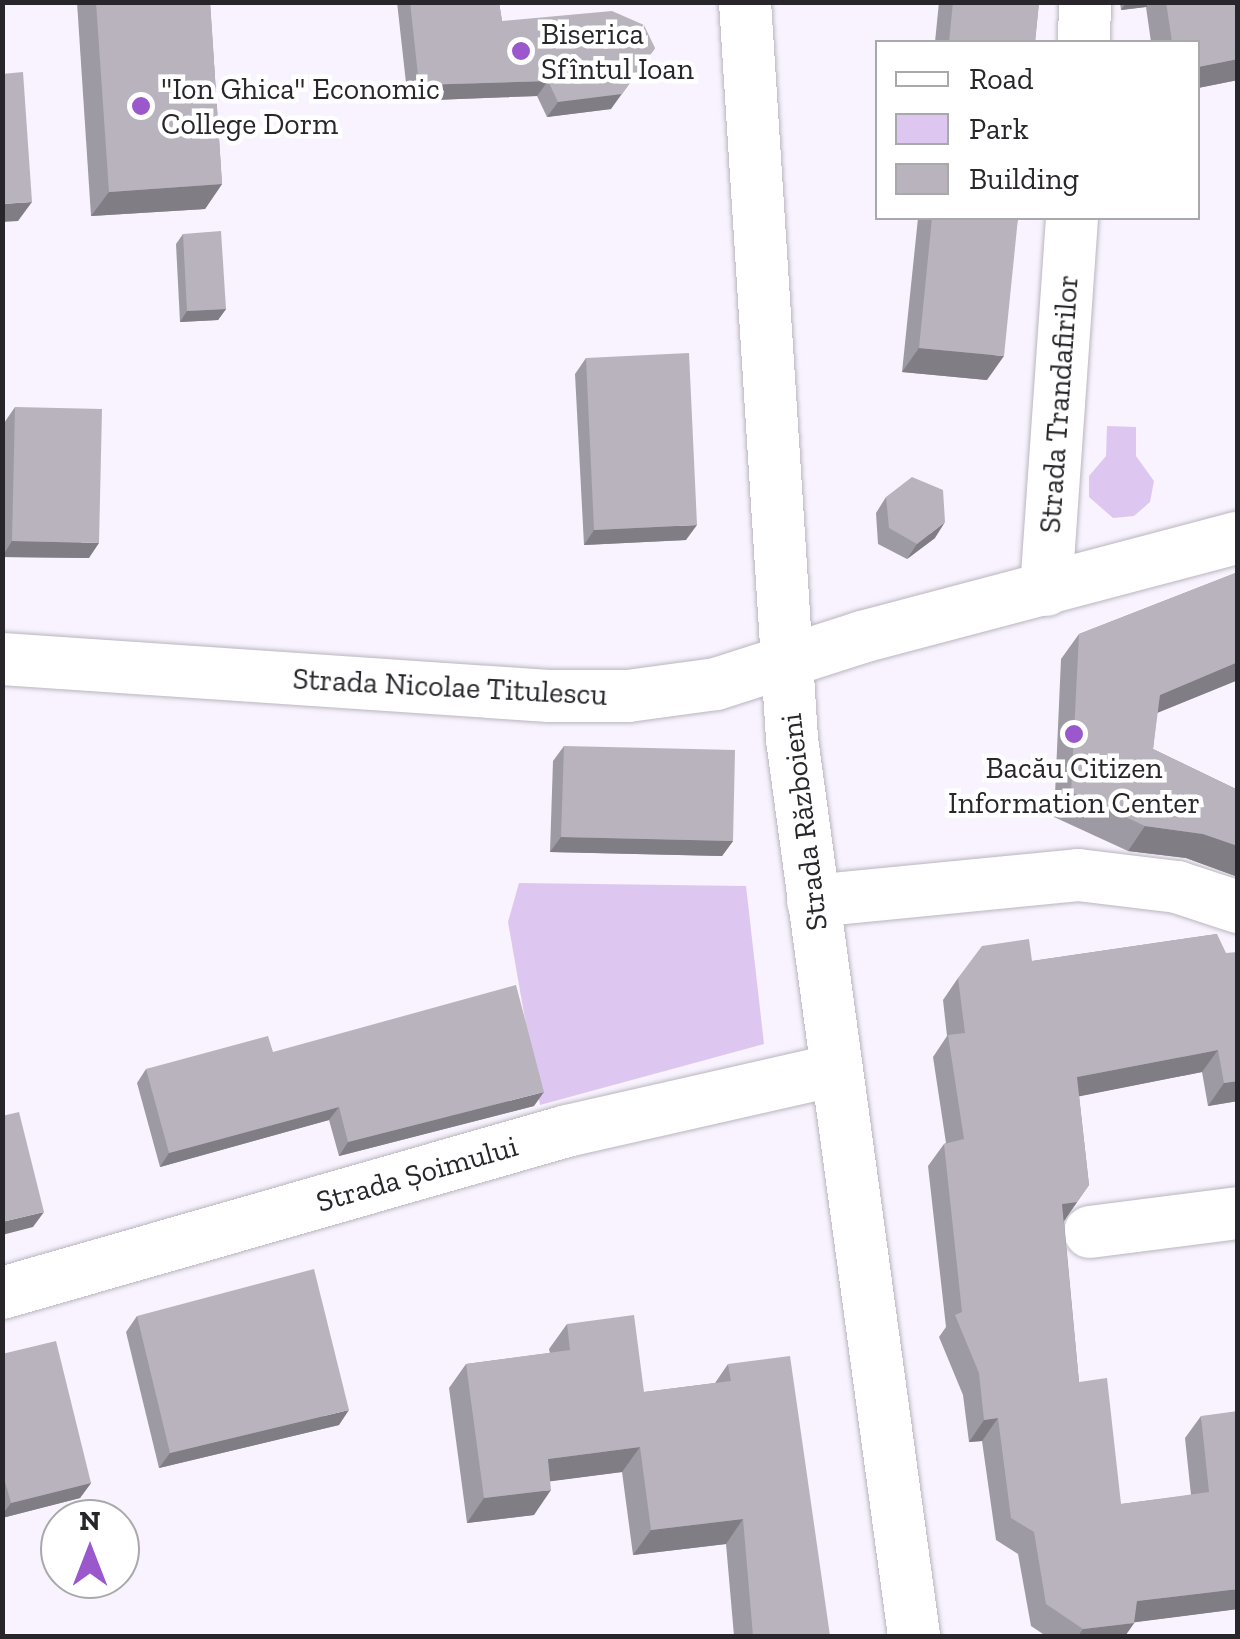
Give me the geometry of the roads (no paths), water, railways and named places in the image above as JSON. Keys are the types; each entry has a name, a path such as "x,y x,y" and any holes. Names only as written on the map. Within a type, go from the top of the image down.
{"street":[{"name":"Strada Războieni","path":"744,2 786,660 835,1070 914,1636"},
{"path":"1084,40 1085,2"},
{"name":"Strada Trandafirilor","path":"1046,590 1072,220"},
{"name":"Strada Nicolae Titulescu","path":"2,659 549,696 628,696 716,684 786,660 1238,538"},
{"path":"813,902 1078,875 1177,887 1238,907"},
{"name":"Strada Șoimului","path":"2,1293 567,1130 835,1070"},
{"path":"1090,1232 1238,1213"}],"place":[{"name":"Biserica Sfîntul Ioan","path":"521,51"},
{"name":"\"Ion Ghica\" Economic College Dorm","path":"141,106"},
{"name":"Bacău Citizen Information Center","path":"1074,734"}]}
